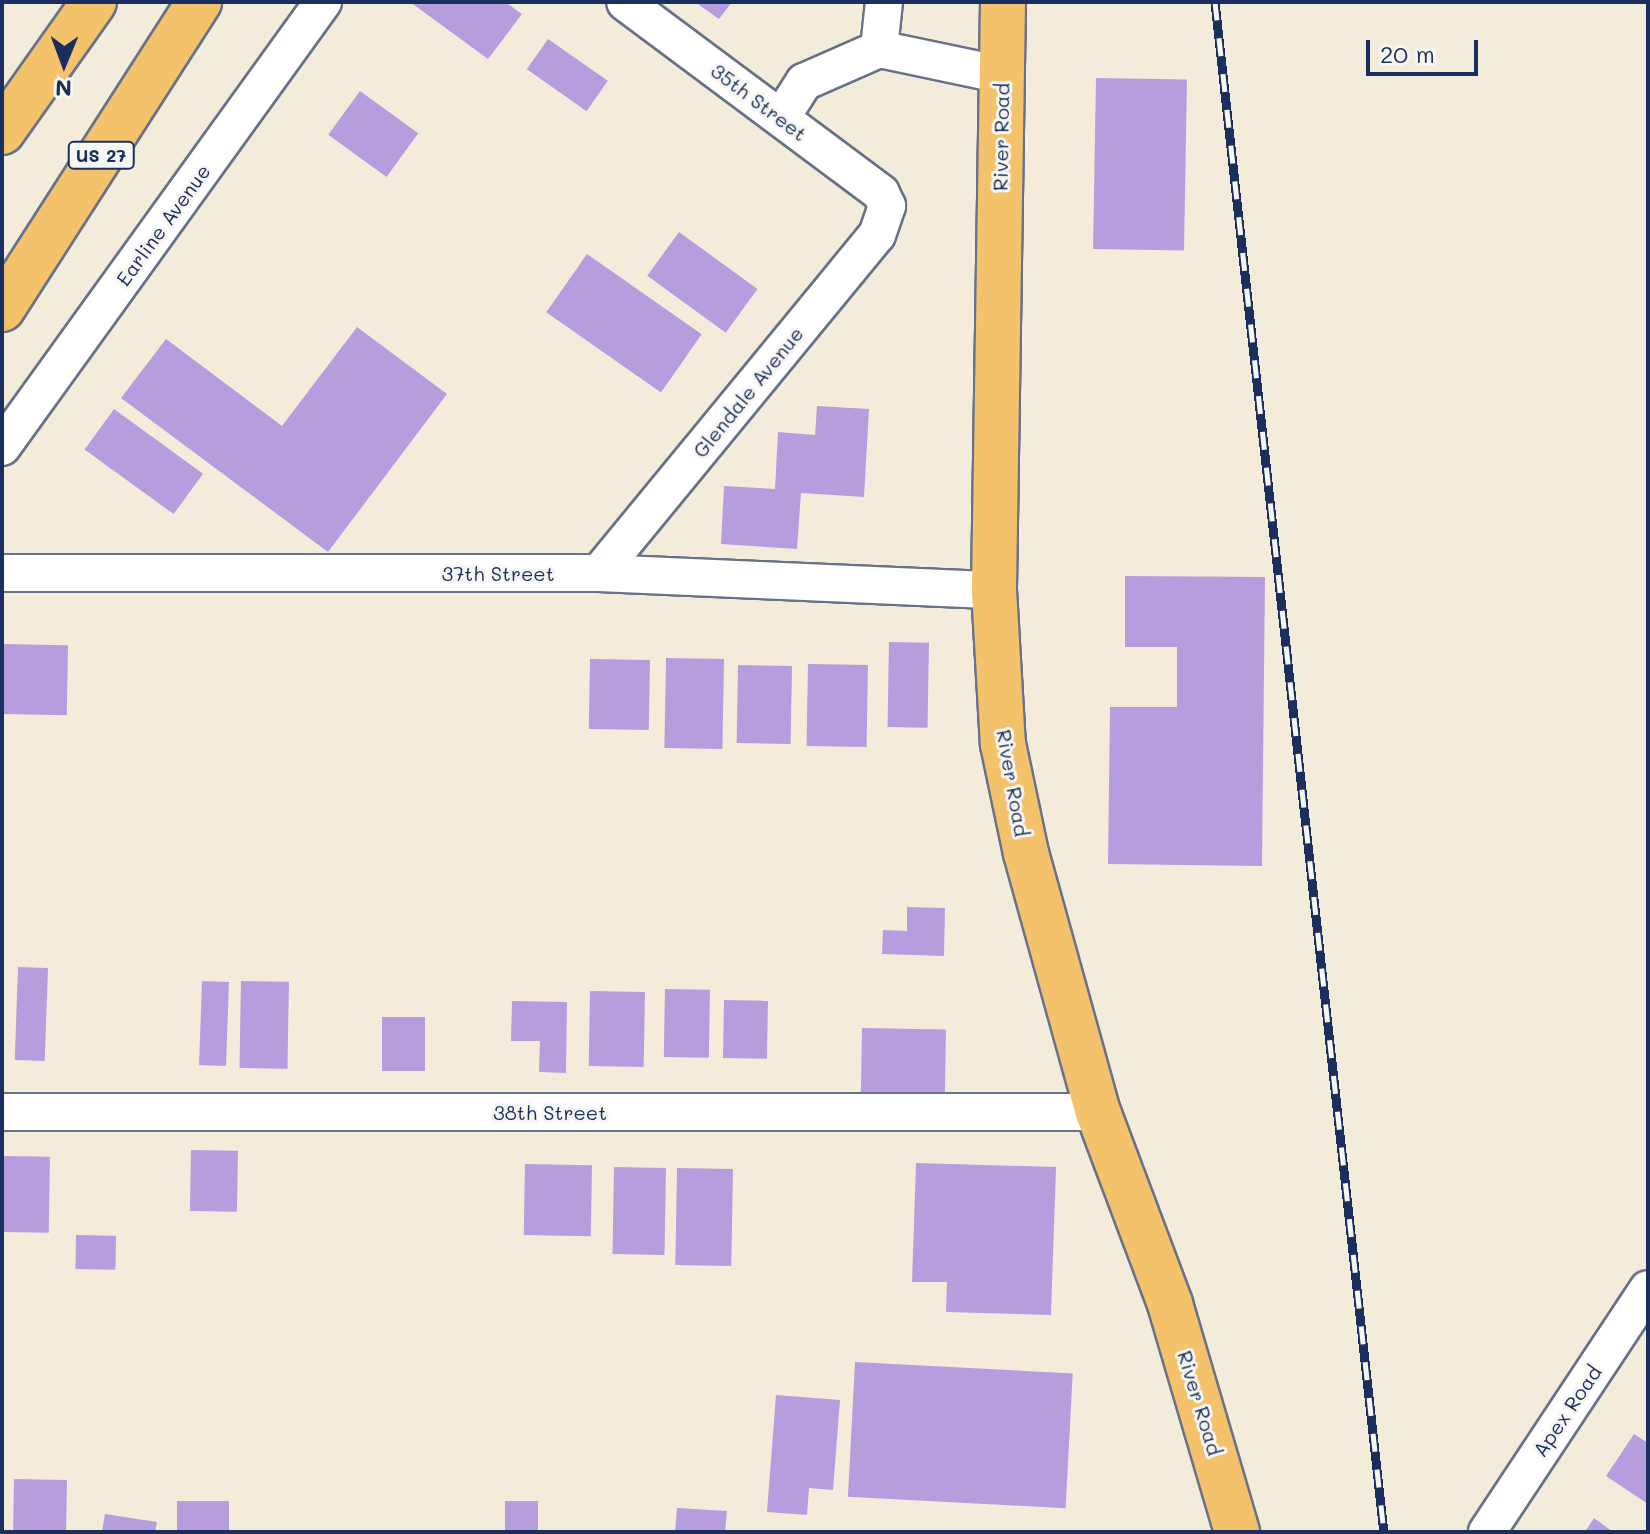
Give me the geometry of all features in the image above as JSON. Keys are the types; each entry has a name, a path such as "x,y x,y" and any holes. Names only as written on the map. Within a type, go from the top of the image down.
{"main road":[{"name":"US 27","path":"2,309 199,2"},
{"name":"River Road","path":"1003,2 994,590 1003,744 1026,853 1098,1112 1170,1304 1237,1532"},
{"path":"2,132 91,3"}],"street":[{"name":"Earline Avenue","path":"2,447 323,2"},
{"name":"35th Street","path":"625,2 881,193 887,206"},
{"path":"879,49 884,2"},
{"path":"781,118 804,82 879,49 1002,75"},
{"name":"Glendale Avenue","path":"599,573 877,235 887,206"},
{"name":"37th Street","path":"2,573 599,573 994,590"},
{"name":"38th Street","path":"2,1112 1098,1112"},
{"name":"Apex Road","path":"1487,1532 1648,1289"}],"building":[{"path":"410,2 505,2 522,14 488,59"},
{"path":"695,2 732,2 719,19"},
{"path":"548,39 608,81 587,111 527,69"},
{"path":"1096,78 1187,80 1184,251 1093,249"},
{"path":"360,91 418,133 387,177 328,135"},
{"path":"679,232 757,289 726,333 647,276"},
{"path":"587,254 702,334 661,392 546,312"},
{"path":"357,327 447,394 328,552 121,398 166,339 282,426"},
{"path":"817,406 869,409 864,497 801,493 797,549 721,544 724,486 775,489 778,432 815,435"},
{"path":"114,409 203,474 174,514 85,449"},
{"path":"1125,576 1265,577 1262,866 1108,864 1110,707 1177,707 1177,647 1125,647"},
{"path":"889,642 929,643 928,728 888,727"},
{"path":"2,644 68,645 67,715 2,714"},
{"path":"666,658 724,659 722,749 664,748"},
{"path":"590,659 650,660 649,730 589,729"},
{"path":"808,664 868,665 867,747 807,746"},
{"path":"738,665 792,666 791,744 737,743"},
{"path":"907,907 945,908 944,956 882,954 883,930 907,931"},
{"path":"18,967 48,968 45,1061 15,1060"},
{"path":"202,981 229,982 226,1066 199,1065"},
{"path":"241,981 289,982 287,1069 239,1068"},
{"path":"665,989 710,990 709,1058 664,1057"},
{"path":"590,991 645,992 644,1067 589,1066"},
{"path":"724,1000 768,1001 767,1059 723,1058"},
{"path":"512,1001 567,1002 566,1073 539,1072 540,1041 511,1041"},
{"path":"382,1017 425,1017 425,1071 382,1071"},
{"path":"862,1028 946,1029 945,1094 861,1093"},
{"path":"191,1150 238,1151 237,1212 190,1211"},
{"path":"2,1156 50,1157 49,1233 2,1232"},
{"path":"916,1163 1056,1167 1051,1315 946,1312 947,1282 912,1282"},
{"path":"525,1164 592,1165 591,1236 524,1235"},
{"path":"614,1167 666,1168 664,1255 612,1254"},
{"path":"677,1168 733,1169 731,1266 675,1265"},
{"path":"76,1235 116,1236 115,1270 75,1269"},
{"path":"855,1362 1073,1373 1066,1508 848,1497"},
{"path":"776,1395 840,1400 833,1490 809,1488 807,1515 767,1512"},
{"path":"1634,1434 1648,1443 1648,1504 1606,1476"},
{"path":"14,1479 67,1480 66,1532 13,1532"},
{"path":"177,1501 229,1501 229,1532 177,1532"},
{"path":"505,1501 538,1501 538,1532 505,1532"},
{"path":"677,1508 727,1511 725,1532 675,1532"},
{"path":"105,1514 157,1522 155,1532 102,1532"},
{"path":"1594,1518 1613,1532 1585,1532"}],"railway":[{"path":"1215,2 1384,1532"}]}
